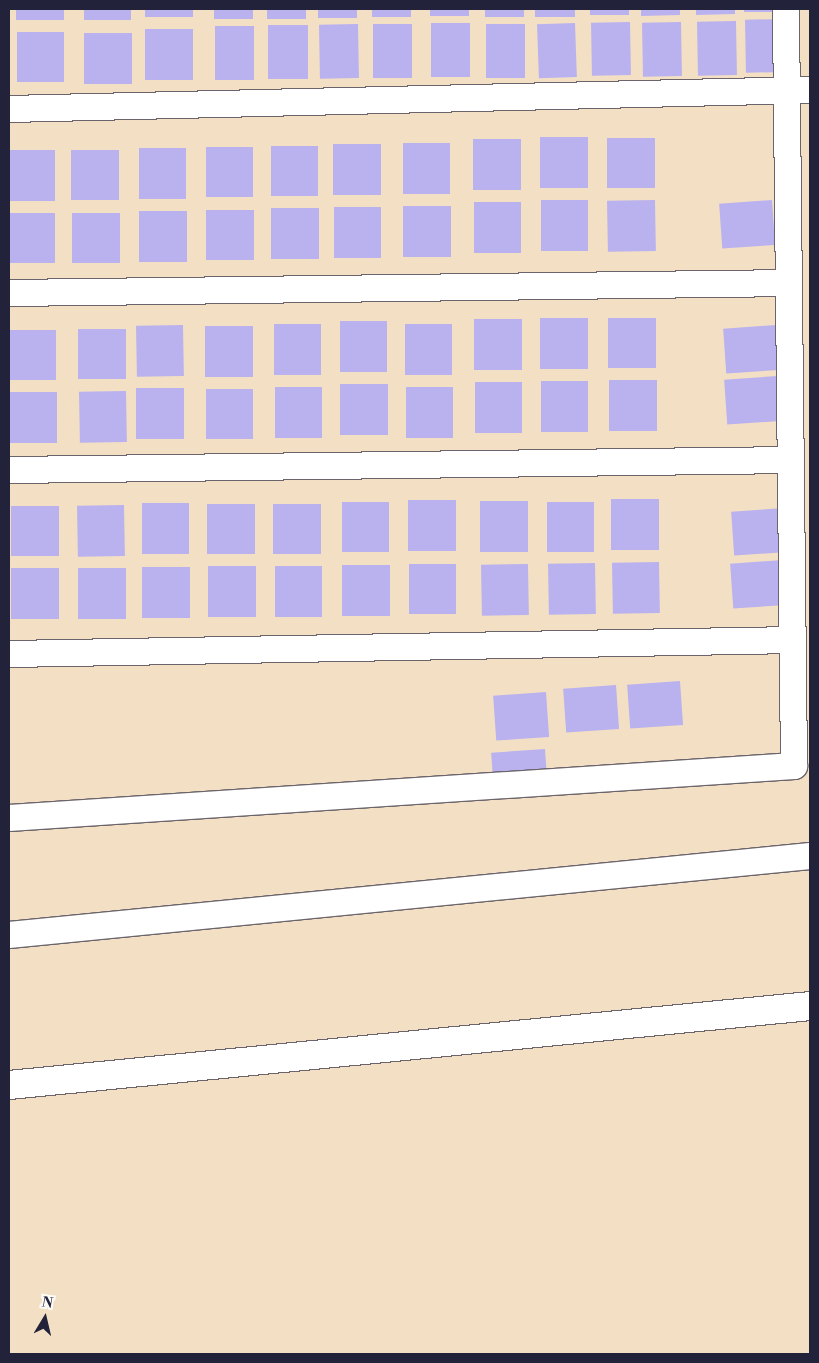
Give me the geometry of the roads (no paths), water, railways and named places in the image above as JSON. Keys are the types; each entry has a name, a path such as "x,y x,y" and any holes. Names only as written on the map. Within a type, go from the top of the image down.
{"street":[{"path":"9,818 794,766 789,283 798,90 786,9"},
{"path":"9,109 798,90"},
{"path":"9,293 789,283"},
{"path":"9,470 791,460"},
{"path":"9,654 793,640"},
{"path":"9,935 810,856"},
{"path":"9,1086 810,1006"}]}
